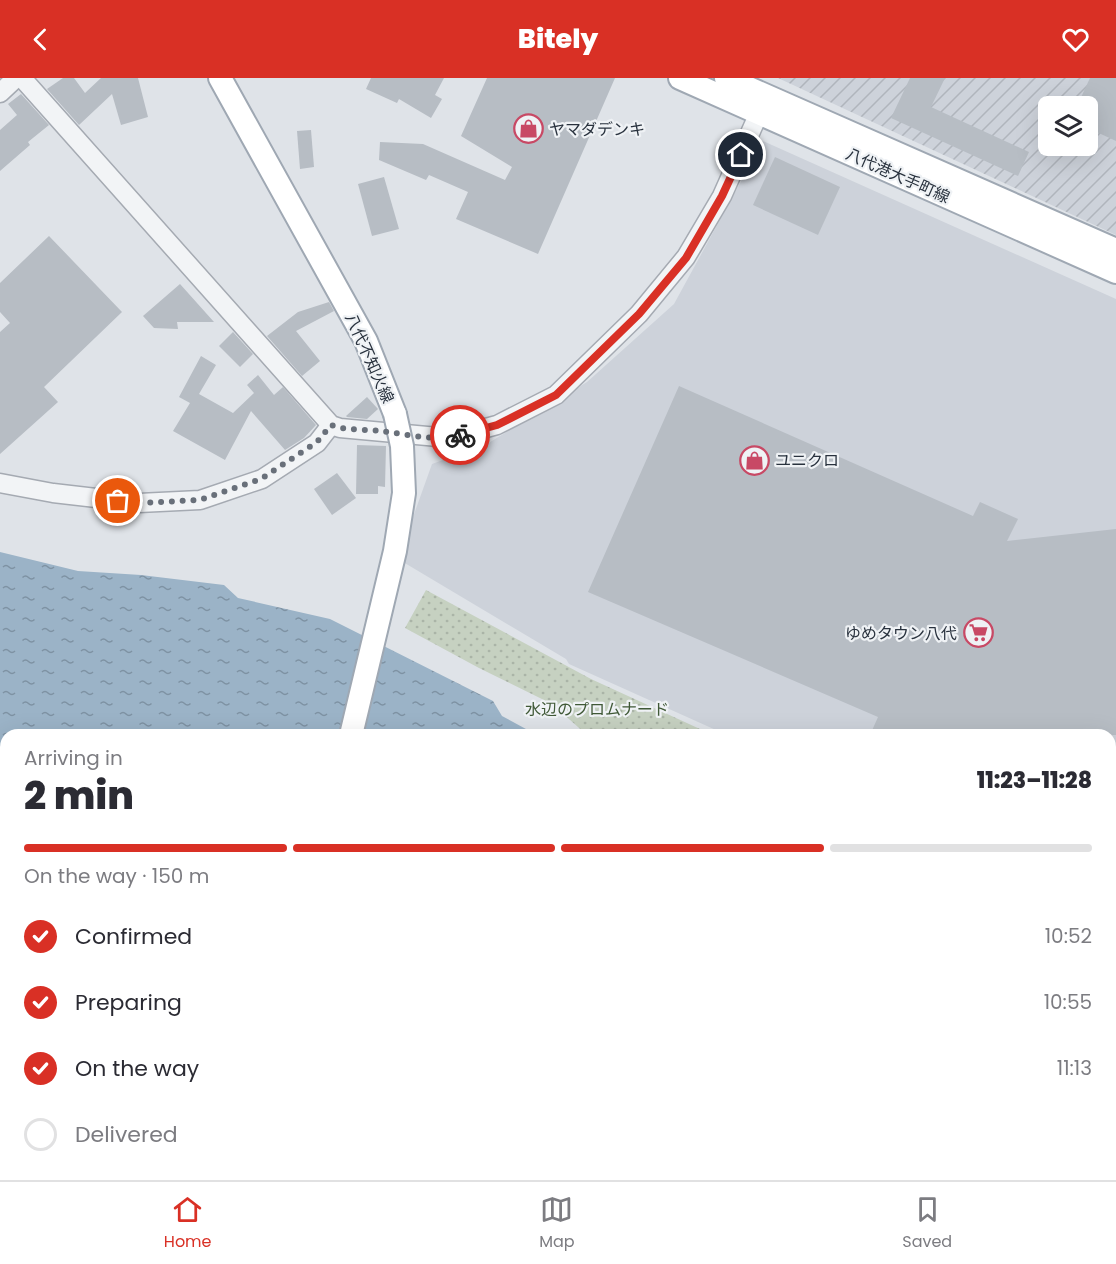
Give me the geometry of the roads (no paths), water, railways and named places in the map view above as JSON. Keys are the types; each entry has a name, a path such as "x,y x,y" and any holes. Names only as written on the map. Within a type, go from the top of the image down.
{"main road":[{"name":"八代不知火線","path":"220,78 366,341 395,414 402,446 404,493 395,551 352,729"},
{"name":"八代港大手町線","path":"680,78 765,105 1116,250"},
{"name":"八代港大手町線","path":"726,78 765,105 1116,272"}],"street":[{"path":"0,93 16,78"},
{"path":"22,78 331,425 340,428 449,438 497,425 556,395 639,314 686,258 722,196 765,105"},
{"path":"0,483 53,493 139,503 200,500 261,479 317,442 331,425"}],"water":[{"path":"0,552 78,571 141,575 224,585 238,598 330,619 493,701 502,716 526,729 0,729"}],"place":[{"name":"ヤマダデンキ","path":"528,129"},
{"name":"ユニクロ","path":"754,460"},
{"name":"ゆめタウン八代","path":"978,633"}],"park label":[{"name":"水辺のプロムナード","path":"597,709"}]}
